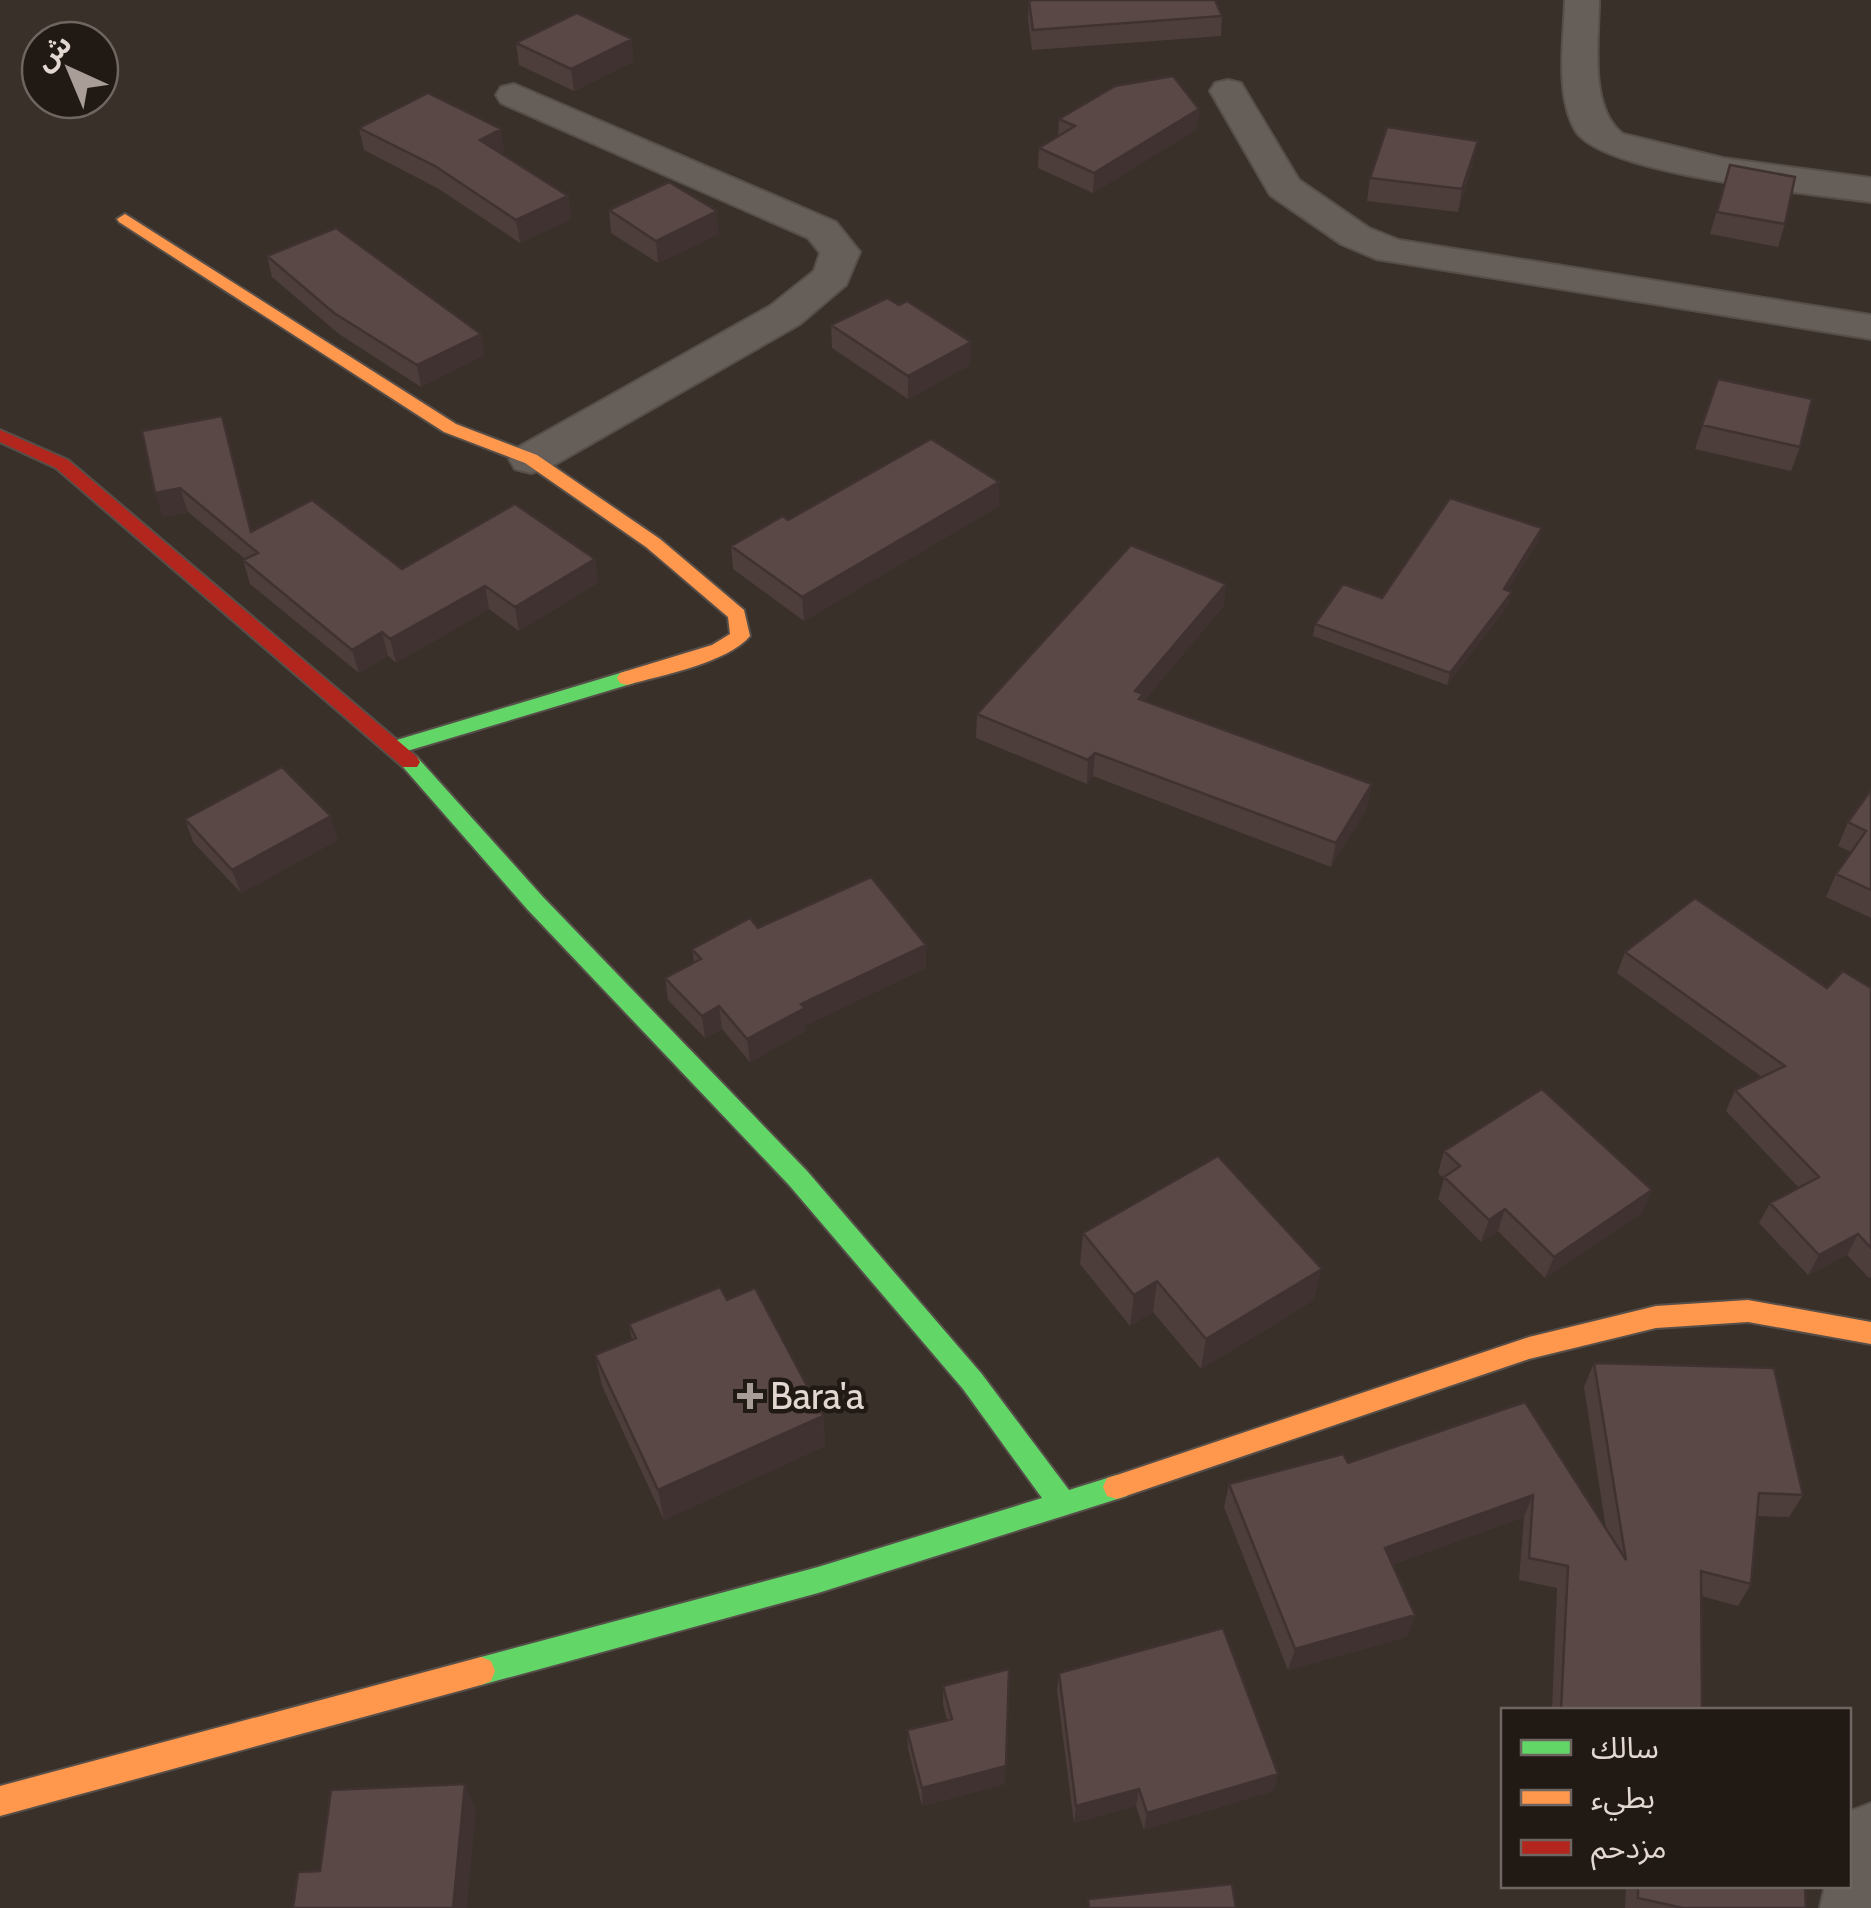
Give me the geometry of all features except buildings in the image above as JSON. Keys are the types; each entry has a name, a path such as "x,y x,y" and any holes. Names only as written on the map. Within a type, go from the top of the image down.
{"street":[{"path":"1582,0 1586,104 1593,130 1606,142 1662,158 1871,190"},
{"path":"1228,92 1284,187 1355,236 1390,251 1871,327"},
{"path":"514,96 822,230 840,252 832,276 785,315 531,459"},
{"path":"125,218 450,428 531,459 653,543 737,616 740,636 719,650 397,747"},
{"path":"0,434 62,464 397,747 535,903 798,1178 972,1381 1063,1504"},
{"path":"0,1801 818,1580 1063,1504 1529,1348 1656,1317 1748,1312 1871,1333"},
{"path":"1858,1908 1871,1840"}],"traffic: fast":[{"path":"397,747 627,678"},
{"path":"410,762 535,903 798,1178 972,1381 1063,1504"},
{"path":"481,1671 818,1580 1117,1487"}],"traffic: slow":[{"path":"125,219 450,428 531,459 653,543 737,615 740,636 719,650 627,678"},
{"path":"1117,1487 1529,1348 1656,1317 1748,1311 1871,1333"},
{"path":"0,1801 481,1671"}],"traffic: jam":[{"path":"0,435 62,464 410,762"}],"place":[{"name":"Bara'a","path":"750,1396"}]}
